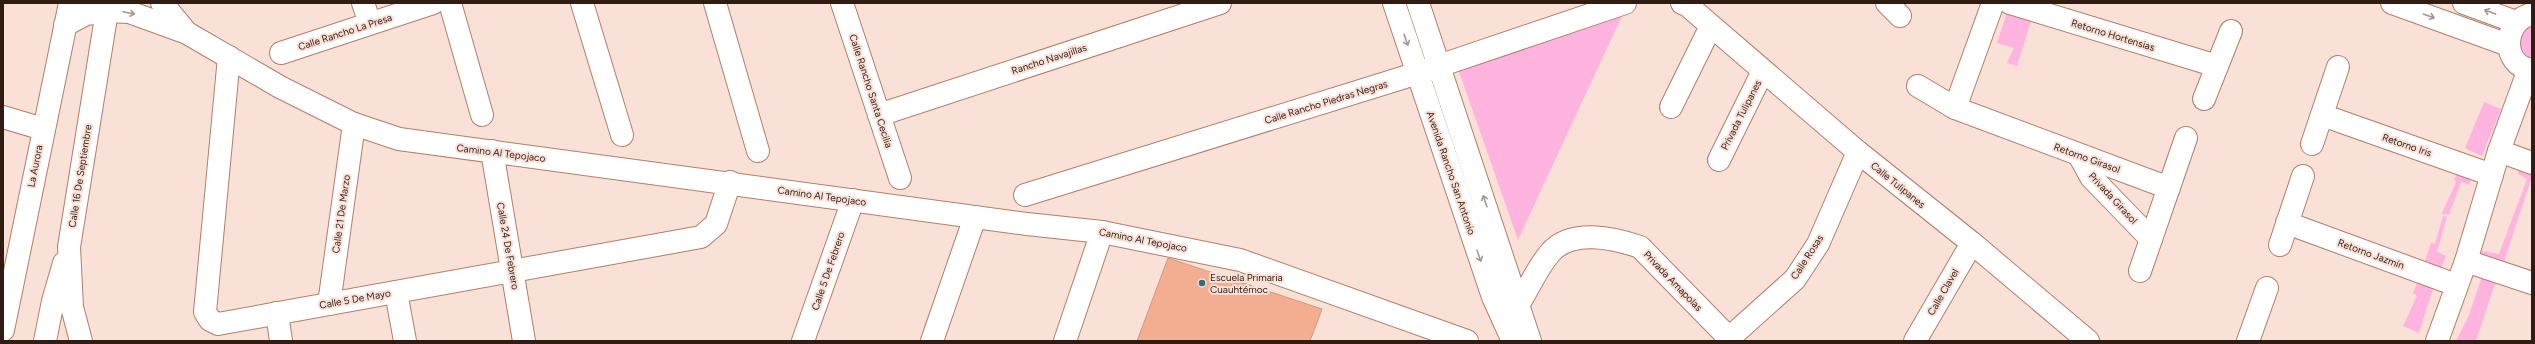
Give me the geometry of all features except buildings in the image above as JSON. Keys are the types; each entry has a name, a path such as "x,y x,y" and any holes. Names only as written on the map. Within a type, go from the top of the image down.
{"street":[{"name":"La Aurora","path":"3,330 70,3"},
{"name":"Camino Al Tepojaco","path":"162,3 187,33"},
{"path":"363,3 370,23"},
{"name":"Calle Rancho La Presa","path":"281,53 433,3"},
{"path":"450,3 482,115"},
{"path":"582,3 622,135"},
{"path":"714,3 758,151"},
{"name":"Calle Rancho Santa Cecilia","path":"842,3 900,178"},
{"name":"Rancho Navajillas","path":"879,115 1220,3"},
{"name":"Avenida Rancho San Antonio","path":"1394,3 1493,297 1510,311"},
{"name":"Avenida Rancho San Antonio","path":"1418,3 1440,65 1510,311 1524,340"},
{"name":"Calle Rancho Piedras Negras","path":"1025,196 1418,73 1582,11 1625,3"},
{"path":"1955,108 1993,3"},
{"name":"Retorno Hortensias","path":"2010,3 2217,66"},
{"path":"2392,3 2508,44"},
{"path":"2464,3 2524,18"},
{"path":"1671,107 1711,26 1686,4"},
{"name":"Camino Al Tepojaco","path":"65,25 86,14 107,11 129,12 187,33 280,87 354,124 399,139 730,182 975,217 1102,232 1240,260 1467,341"},
{"name":"Calle 16 De Septiembre","path":"81,341 72,307 69,247 107,11"},
{"path":"2437,341 2456,285 2466,261 2499,151 2530,69 2515,60 2508,44 2510,32 2524,18"},
{"name":"Calle Tulipanes","path":"1711,26 1858,152 1972,243 2080,338"},
{"path":"2204,99 2231,31"},
{"name":"Calle 5 De Mayo","path":"229,57 204,312 210,320 218,324 701,237 716,224 730,182"},
{"path":"2312,144 2338,67"},
{"name":"Privada Tulipanes","path":"1719,160 1764,71"},
{"name":"Retorno Girasol","path":"1918,86 1955,108 2169,188"},
{"name":"Retorno Iris","path":"2322,115 2492,175"},
{"path":"3,117 43,129"},
{"name":"Calle 21 De Marzo","path":"329,304 354,124"},
{"path":"2140,271 2186,138"},
{"path":"2499,151 2532,163"},
{"name":"Calle 24 De Febrero","path":"492,152 524,341"},
{"name":"Calle Rosas","path":"1728,340 1795,278 1818,244 1858,152"},
{"name":"Privada Girasol","path":"2079,155 2091,177 2151,239"},
{"path":"2280,245 2304,176"},
{"name":"Calle 5 De Febrero","path":"803,341 853,200"},
{"path":"932,341 975,217"},
{"name":"Retorno Jazmín","path":"2287,223 2456,285"},
{"path":"1065,341 1102,232"},
{"name":"Privada Amapolas","path":"1510,311 1550,252 1565,241 1578,238 1623,241 1640,247 1728,340"},
{"name":"Calle Clavel","path":"1915,341 1972,243"},
{"path":"45,341 53,301 69,247"},
{"path":"2466,261 2532,283"},
{"path":"2248,341 2267,288"},
{"path":"396,292 405,341"},
{"path":"277,313 281,341"}],"shaded area":[{"path":"2008,9 2033,15 2017,66 2007,63 2014,48 1997,43"},
{"path":"1622,16 1518,240 1458,69"},
{"path":"2532,22 2532,68 2520,50 2521,29"},
{"path":"2484,102 2501,109 2482,156 2465,148"},
{"path":"2521,163 2532,166 2532,176 2503,265 2482,257 2482,251 2499,254 2527,179 2518,174"},
{"path":"2459,169 2473,173 2469,185 2461,182 2449,215 2442,214 2456,181 2454,180"},
{"path":"2443,216 2447,217 2437,252 2446,256 2441,268 2425,261 2431,243 2435,244"},
{"path":"2482,276 2496,281 2476,341 2456,341 2469,315"},
{"path":"2418,281 2434,286 2419,333 2403,326 2417,296 2413,293"}],"place":[{"name":"Escuela Primaria Cuauhtémoc","path":"1202,283"}]}
